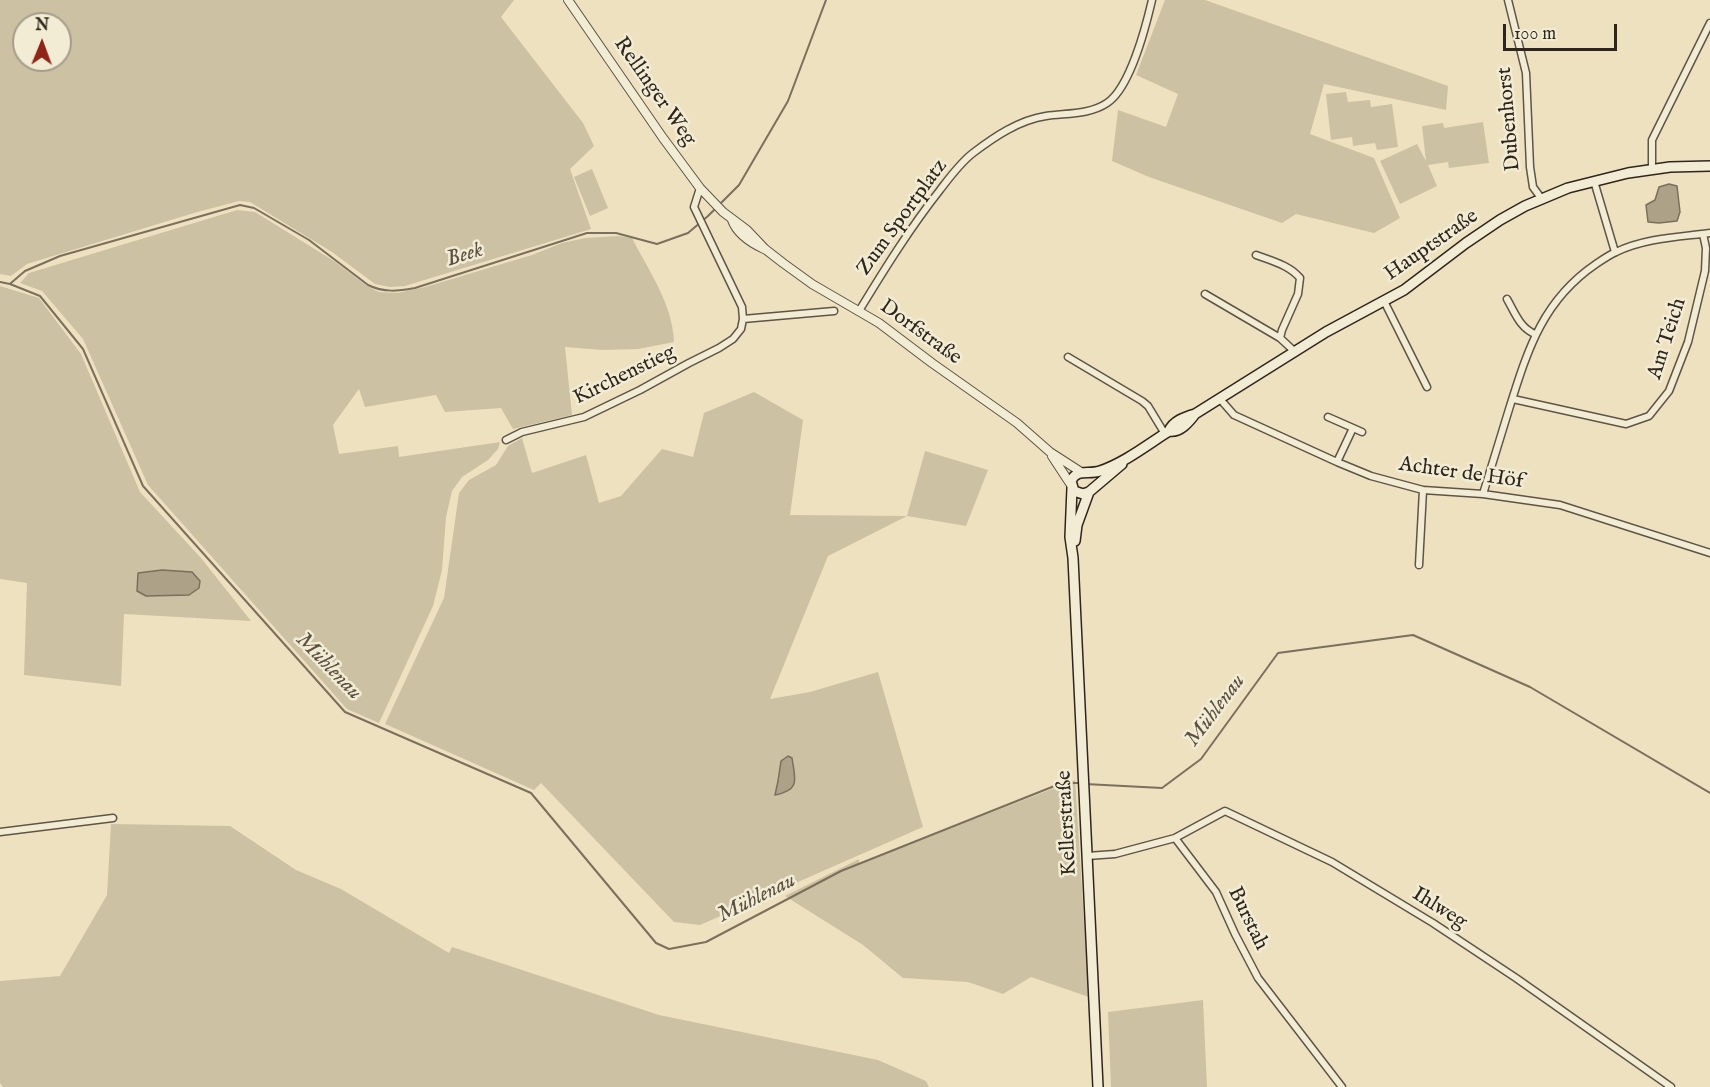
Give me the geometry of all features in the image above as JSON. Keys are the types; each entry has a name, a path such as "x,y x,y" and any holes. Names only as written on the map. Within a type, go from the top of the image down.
{"main road":[{"name":"Hauptstraße","path":"1084,473 1101,471 1167,432 1174,432 1181,428 1195,414 1326,332 1404,290 1500,220 1541,198 1594,181 1652,169 1710,166"},
{"name":"Hauptstraße","path":"1091,490 1138,451"},
{"path":"1084,473 1089,475 1093,481 1091,490 1080,494 1072,486 1072,478 1084,473"},
{"name":"Kellerstraße","path":"1072,486 1070,537 1073,558 1098,1087"},
{"name":"Kellerstraße","path":"1073,558 1077,525 1091,490"}],"street":[{"name":"Rellinger Weg","path":"568,0 663,138 713,202"},
{"name":"Zum Sportplatz","path":"859,311 909,231 958,167 973,153 1024,121 1097,109 1109,102 1121,87 1129,71 1145,28 1152,0"},
{"name":"Dubenhorst","path":"1508,0 1526,73 1533,187 1541,198"},
{"path":"1652,169 1652,140 1710,23"},
{"path":"1594,181 1615,252"},
{"path":"700,188 694,207 742,307 743,319 834,311"},
{"name":"Dorfstraße","path":"713,202 732,220 739,222 765,249 812,284 879,323 1017,423 1050,452 1084,473"},
{"path":"1483,494 1523,365 1535,334 1556,301 1582,274 1615,252 1648,242 1707,233"},
{"name":"Am Teich","path":"1513,399 1626,424 1649,416 1669,391 1688,342 1705,271 1707,233"},
{"path":"1256,255 1294,271 1300,278 1298,294 1280,338"},
{"path":"1205,294 1280,338 1294,351"},
{"path":"1507,299 1519,322 1527,331 1535,334"},
{"path":"1384,302 1427,387"},
{"name":"Kirchenstieg","path":"506,440 522,432 584,417 640,390 733,339 741,329 743,319"},
{"path":"1068,357 1143,401 1167,432"},
{"name":"Achter de Höf","path":"1220,399 1234,415 1371,476 1423,490 1483,494 1560,505 1710,553"},
{"path":"1328,417 1362,432"},
{"path":"1337,462 1353,428"},
{"name":"Dorfstraße","path":"1050,452 1072,486"},
{"path":"1419,565 1423,490"},
{"name":"Ihlweg","path":"1175,838 1225,811 1332,862 1433,923 1516,978 1671,1087"},
{"path":"0,832 113,818"},
{"path":"1088,856 1115,854 1175,838"},
{"name":"Burstah","path":"1175,838 1216,892 1234,934 1258,978 1342,1087"}],"shaded area":[{"path":"0,0 514,0 501,17 583,123 594,146 570,169 591,229 405,286 390,287 375,284 332,252 250,202 239,201 27,264 11,276 0,274"},
{"path":"1165,0 1205,0 1448,86 1446,110 1324,84 1310,134 1374,158 1400,218 1374,233 1296,214 1282,223 1149,177 1112,161 1118,110 1166,127 1178,94 1136,75"},
{"path":"1346,92 1348,102 1370,100 1371,107 1392,104 1398,147 1377,150 1375,143 1353,146 1352,137 1331,140 1326,94"},
{"path":"1483,122 1489,163 1449,168 1448,162 1428,165 1437,186 1400,204 1380,161 1417,144 1426,161 1422,126 1443,123 1444,128"},
{"path":"592,169 608,208 590,216 574,177"},
{"path":"1669,184 1677,186 1680,212 1677,221 1648,222 1646,205 1655,200 1659,187"},
{"path":"237,210 255,212 379,292 397,293 425,287 532,255 562,243 585,238 619,236 632,238 659,288 673,328 674,342 638,349 602,350 565,347 572,415 513,429 501,408 445,412 436,395 365,407 359,389 333,425 339,454 398,446 399,457 500,442 498,449 488,460 462,477 452,491 446,517 442,570 433,606 379,723 347,709 148,485 83,339 42,291 20,283 29,273"},
{"path":"0,286 39,298 81,354 140,492 201,558 251,621 124,614 121,686 24,675 27,583 0,579","holes":["162,570 192,572 189,595 146,596 138,574"]},
{"path":"754,392 803,420 790,515 907,516 828,556 770,699 810,692 878,672 923,827 700,925 674,922 541,783 534,790 385,724 444,598 459,493 469,480 496,465 508,446 522,438 532,473 586,455 599,503 621,496 662,449 693,457 704,413"},
{"path":"925,451 988,470 966,526 907,516"},
{"path":"162,570 192,572 200,581 199,588 189,595 146,596 137,591 138,573"},
{"path":"788,756 792,758 795,778 793,787 775,795 781,761"},
{"path":"1075,780 1089,997 1031,977 1003,994 968,982 903,978 863,945 785,896 859,859 859,864"},
{"path":"111,824 230,826 296,870 341,889 449,953 452,947 659,1015 878,1060 926,1081 929,1087 3,1087 0,1083 0,981 60,976 107,895"},
{"path":"1203,1000 1207,1087 1111,1087 1108,1012"}],"waterway":[{"name":"Beek","path":"11,283 25,271 60,256 240,205 254,208 309,240 368,285 385,290 415,288 587,233 616,233 657,244 688,233 739,185 788,101 826,0"},
{"name":"Mühlenau","path":"0,282 40,296 83,349 143,486 345,712 531,793 656,943 669,949 706,942 841,871 1062,783 1080,783"},
{"name":"Mühlenau","path":"1085,784 1162,788 1201,759 1278,653 1413,635 1530,687 1710,793"}]}
